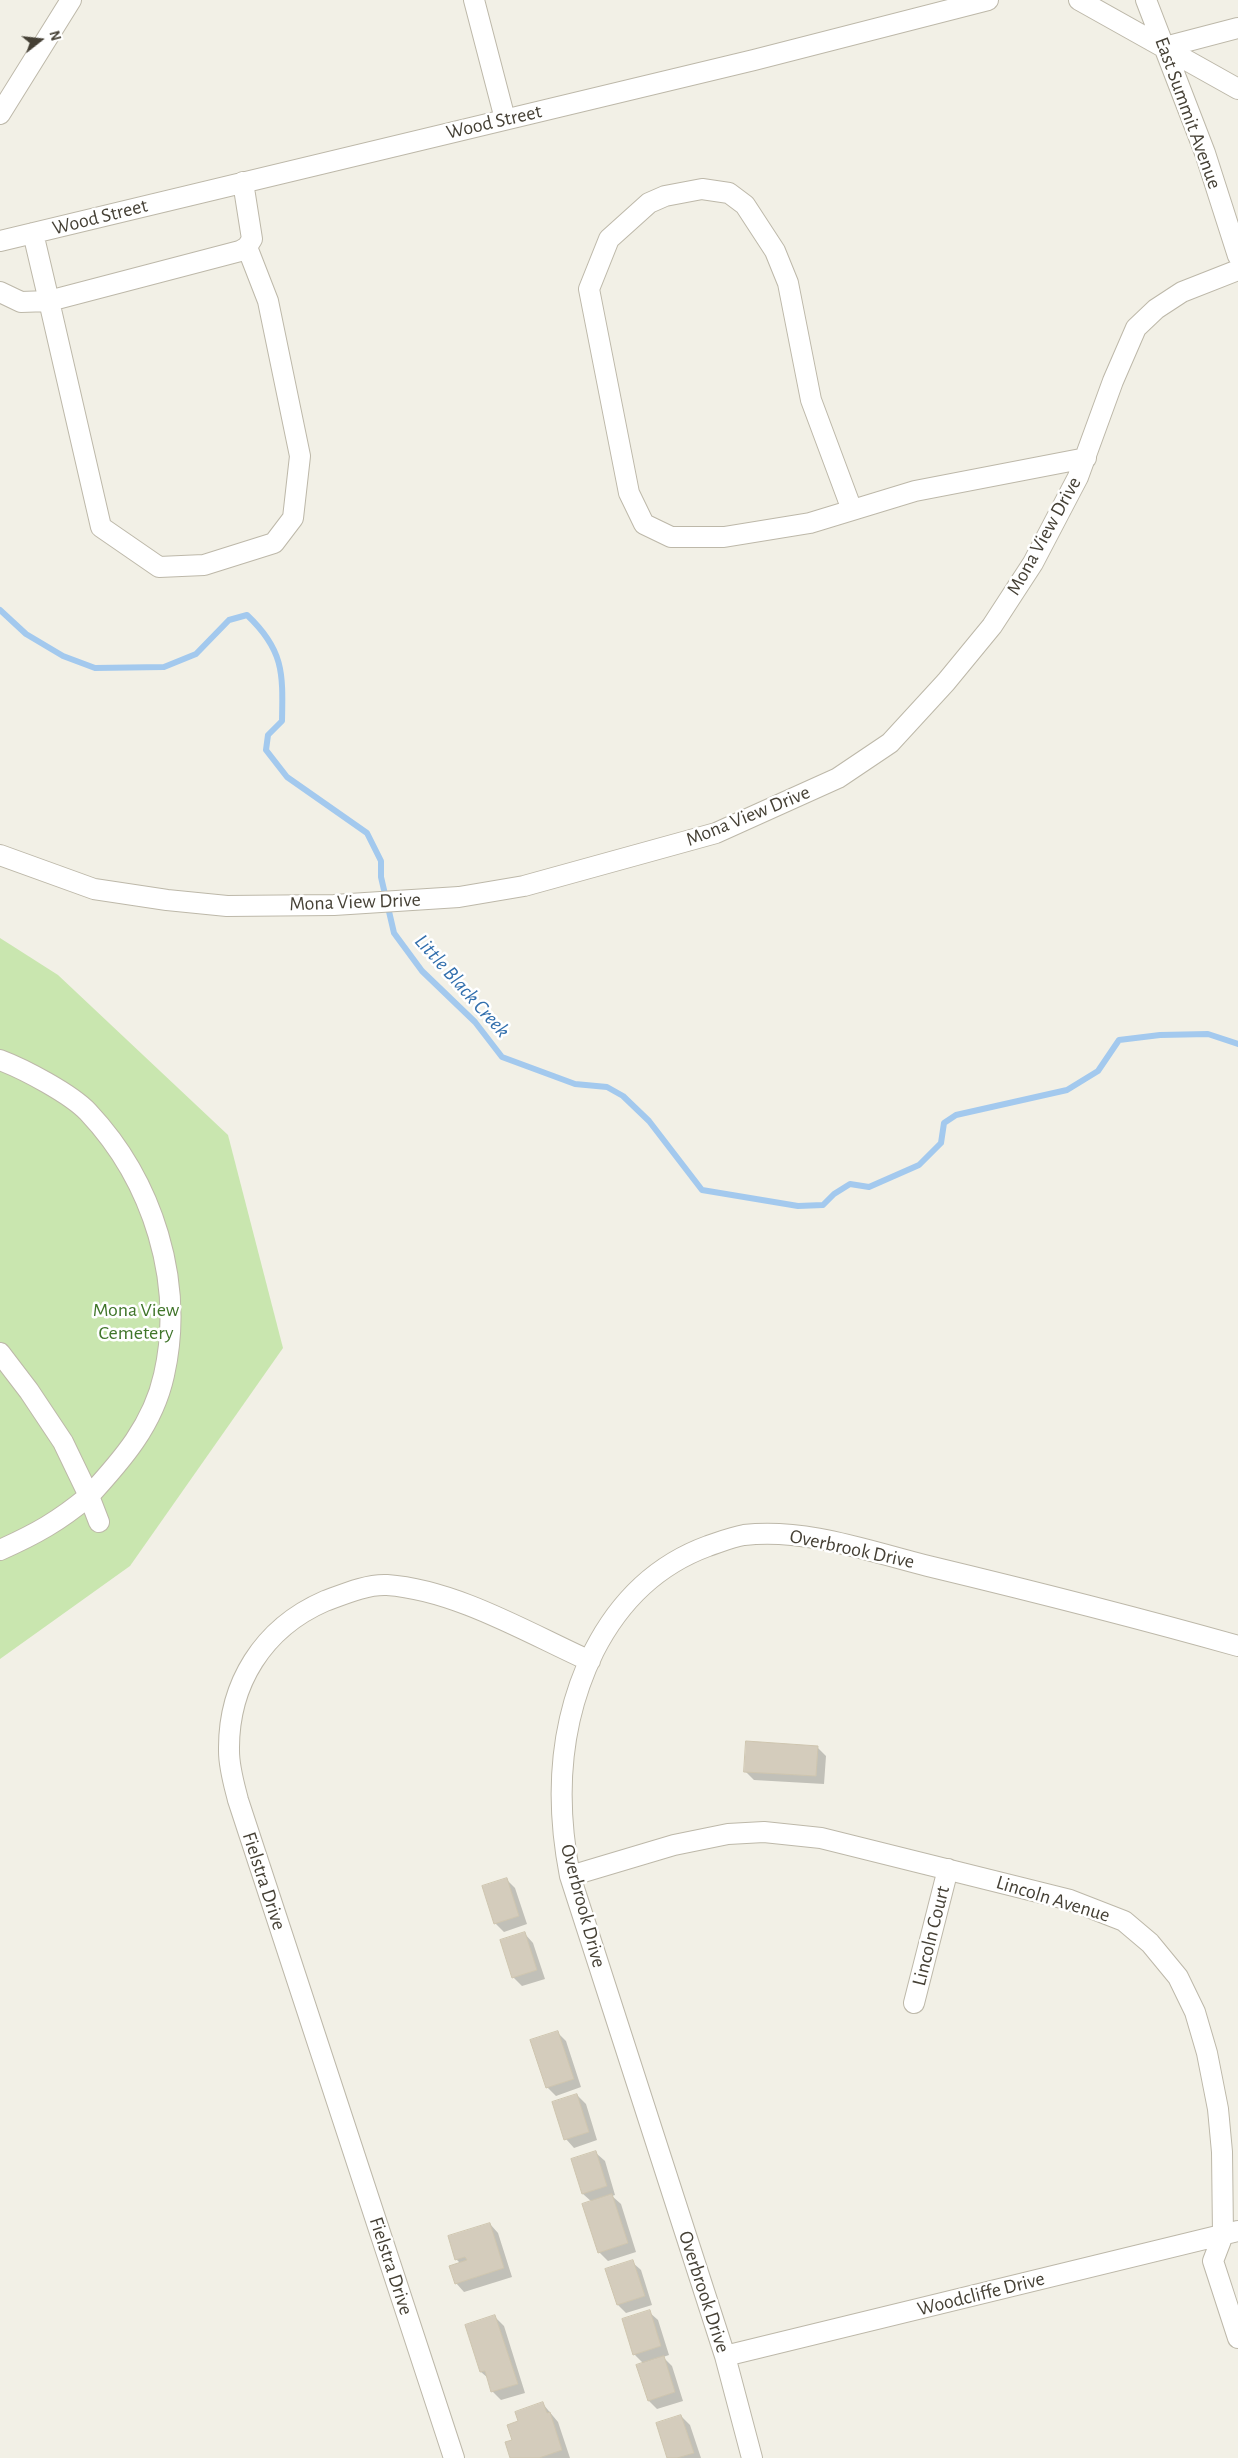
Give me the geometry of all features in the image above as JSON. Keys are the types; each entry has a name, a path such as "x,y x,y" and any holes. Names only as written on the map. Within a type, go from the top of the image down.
{"street":[{"path":"0,114 71,0"},
{"path":"474,0 505,119"},
{"name":"Wood Street","path":"0,241 754,60 988,0"},
{"path":"1079,0 1238,89"},
{"name":"East Summit Avenue","path":"1146,0 1205,154 1238,256"},
{"path":"1165,47 1238,28"},
{"path":"0,292 21,302 50,301 240,251 247,247 252,240 243,182"},
{"path":"852,510 811,400 788,283 775,251 745,205 729,192 702,189 665,196 650,203 609,239 590,289 629,493 644,524 671,537 724,537 810,523 915,491 1086,458"},
{"path":"33,234 101,527 159,567 204,565 274,543 293,518 300,456 268,301 247,247"},
{"name":"Mona View Drive","path":"0,855 94,889 167,900 227,906 371,903 459,897 524,886 593,869 716,833 838,778 890,743 946,682 992,626 1042,547 1086,458 1113,381 1136,328 1156,309 1182,292 1238,270"},
{"path":"0,1060 59,1091 87,1111 116,1149 147,1199 161,1241 168,1275 169,1318 164,1376 149,1417 127,1455 89,1496 66,1515 39,1533 0,1550"},
{"path":"0,1353 30,1391 63,1442 89,1496 99,1522"},
{"name":"Overbrook Drive","path":"752,2458 725,2356 570,1876 564,1846 561,1778 565,1742 575,1700 605,1629 630,1596 658,1571 694,1551 718,1542 742,1535 771,1533 800,1534 1066,1599 1238,1646"},
{"name":"Fielstra Drive","path":"454,2458 238,1800 229,1751 232,1716 241,1680 258,1654 286,1624 315,1606 346,1592 386,1585 429,1592 474,1608 590,1661"},
{"name":"Lincoln Avenue","path":"570,1876 674,1845 728,1834 764,1832 821,1838 948,1869 1070,1900 1124,1921 1150,1943 1178,1977 1195,2012 1207,2053 1218,2109 1231,2233 1213,2262 1238,2338"},
{"name":"Lincoln Court","path":"914,2003 948,1869"},
{"name":"Woodcliffe Drive","path":"725,2356 1231,2233"}],"green space":[{"name":"Mona View Cemetery","path":"0,938 58,975 228,1135 283,1348 130,1566 0,1659"}],"building":[{"path":"746,1741 818,1746 816,1776 744,1772"},
{"path":"507,1878 519,1916 494,1924 482,1886"},
{"path":"525,1932 537,1970 512,1978 500,1940"},
{"path":"558,2031 574,2079 546,2088 530,2040"},
{"path":"577,2094 589,2132 564,2140 552,2102"},
{"path":"596,2151 607,2186 582,2194 571,2159"},
{"path":"612,2194 628,2243 598,2253 582,2204"},
{"path":"490,2223 504,2268 455,2284 449,2266 467,2260 465,2257 455,2260 448,2236"},
{"path":"633,2260 645,2296 617,2305 605,2269"},
{"path":"650,2310 661,2346 633,2355 622,2319"},
{"path":"495,2315 518,2384 491,2392 485,2371 480,2372 465,2325"},
{"path":"664,2356 675,2392 648,2401 636,2365"},
{"path":"543,2402 547,2413 550,2412 562,2450 539,2458 510,2458 505,2442 512,2440 507,2425 518,2421 515,2412"},
{"path":"681,2415 694,2453 677,2458 667,2458 656,2423"}],"waterway":[{"name":"Little Black Creek","path":"0,610 26,634 63,656 95,668 164,667 196,654 229,620 247,615 275,651 281,676 282,721 268,735 266,750 287,777 367,833 381,861 381,877 394,933 422,971 475,1022 502,1057 575,1084 607,1087 623,1096 649,1121 702,1190 798,1206 823,1205 834,1194 850,1184 869,1187 919,1165 941,1143 944,1123 956,1115 1067,1090 1098,1071 1119,1040 1160,1035 1208,1034 1238,1044"}]}
